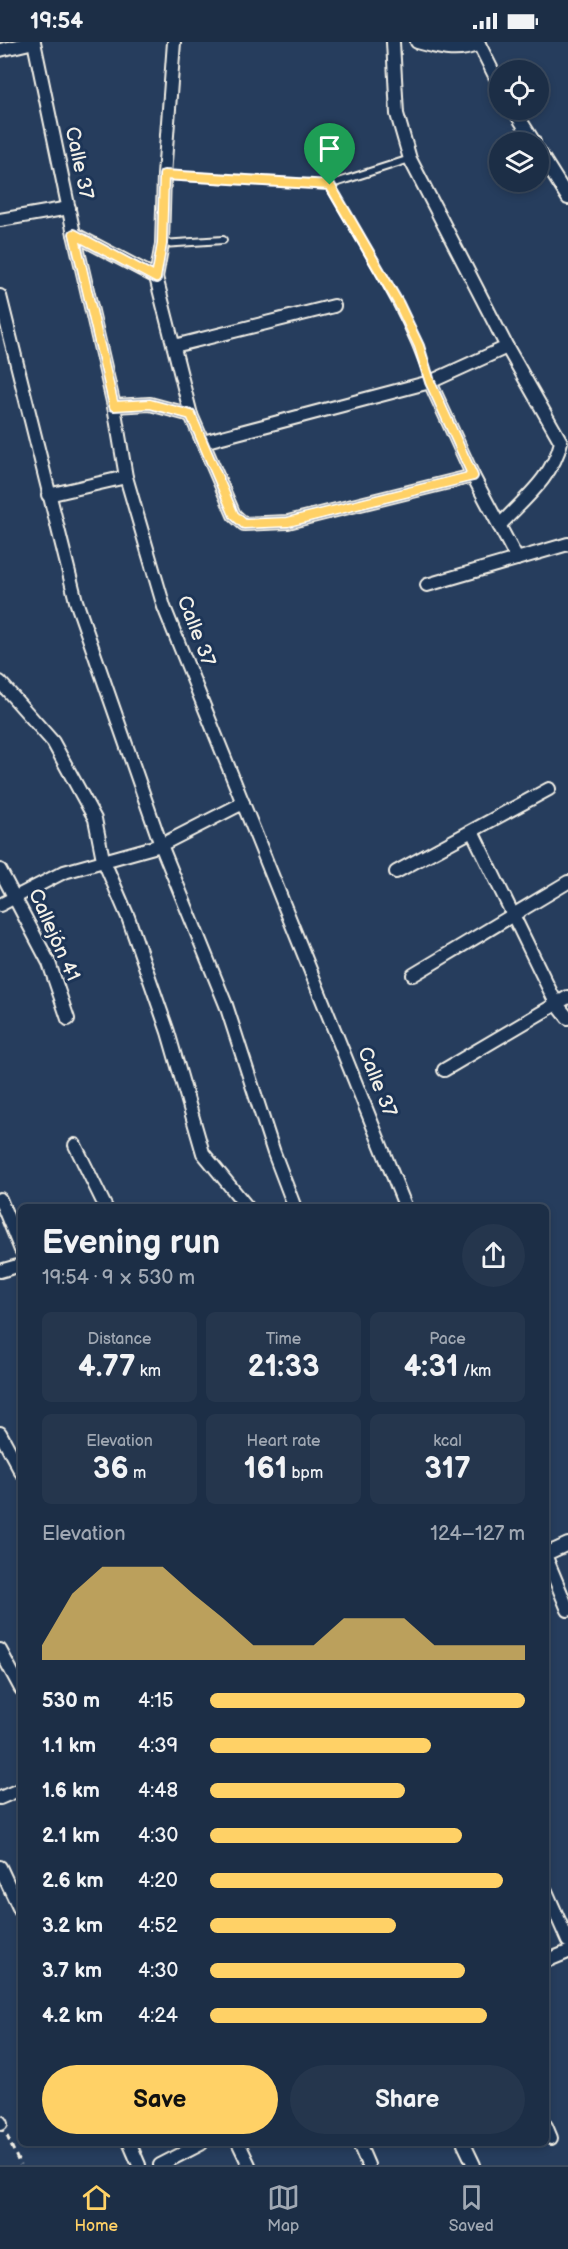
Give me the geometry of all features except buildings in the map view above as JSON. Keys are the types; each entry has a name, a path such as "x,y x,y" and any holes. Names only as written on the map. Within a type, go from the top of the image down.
{"street":[{"path":"0,50 34,42"},
{"name":"Calle 37","path":"34,42 74,234 114,406 126,477 164,607 404,1204"},
{"path":"174,42 164,175 162,244 156,278 191,415 234,515 244,524 288,522 473,476"},
{"path":"393,42 397,114 410,159 507,347 561,442 557,459 550,472 499,526"},
{"path":"417,42 451,51 464,50 479,43 489,63"},
{"path":"549,168 568,198"},
{"path":"0,220 69,208"},
{"path":"74,234 156,278"},
{"path":"0,296 5,340 76,601 161,845 226,1005 274,1153 293,1204"},
{"path":"174,346 334,306"},
{"path":"203,442 430,382 507,347"},
{"path":"430,382 473,476 517,559"},
{"path":"114,406 150,404 191,415"},
{"path":"48,495 126,477"},
{"path":"428,585 568,544"},
{"path":"0,682 52,742 95,819 103,859 128,917 168,1032 203,1153 245,1204"},
{"path":"396,872 473,833 549,789"},
{"path":"0,905 64,873 103,859 161,845 243,803"},
{"path":"473,833 491,865 513,917 562,1000 568,1018"},
{"name":"Callejón 41","path":"0,870 16,896 49,963 68,1019"},
{"path":"413,975 568,882"},
{"path":"444,1070 562,1000"},
{"path":"75,1145 104,1204"},
{"path":"0,1199 18,1243"},
{"path":"0,1271 18,1266"},
{"path":"0,1433 18,1466"},
{"path":"549,1554 568,1544"},
{"path":"549,1563 568,1610"},
{"path":"0,1650 18,1683"},
{"path":"0,1798 18,1790"},
{"path":"0,1867 18,1906"},
{"path":"549,1898 568,1941"},
{"path":"549,1960 568,1952"},
{"path":"549,2133 551,2138"},
{"path":"131,2146 139,2165"},
{"path":"160,2165 197,2146"},
{"path":"240,2146 249,2165"},
{"path":"360,2146 368,2165"},
{"path":"465,2146 474,2165"}],"lane":[{"path":"164,175 330,185 410,159"},
{"path":"330,185 399,304 419,346 430,382"},
{"path":"162,244 223,240"}],"path":[{"path":"0,2123 20,2165"}],"route":[{"path":"164,175 330,185 399,304 419,346 430,382 473,476 288,522 244,524 239,522 234,515 191,415 150,404 114,406 74,234 98,249 156,278 162,244 164,175"}]}
